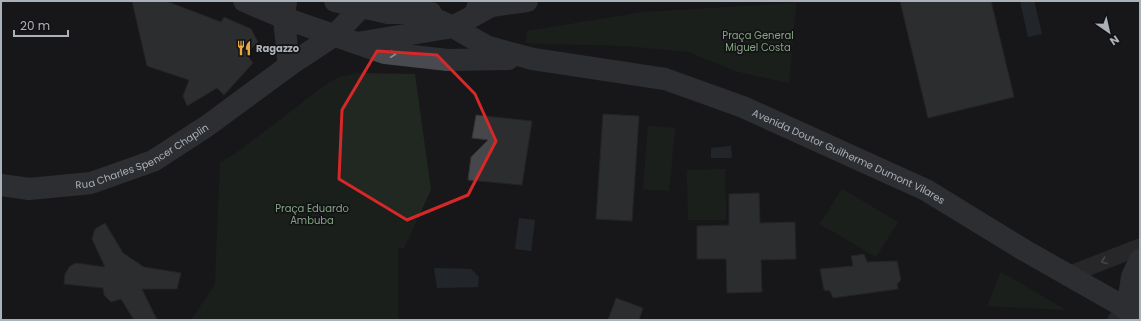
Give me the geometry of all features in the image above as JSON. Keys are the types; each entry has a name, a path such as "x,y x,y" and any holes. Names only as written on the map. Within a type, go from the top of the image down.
{"main road":[{"name":"Avenida Doutor Guilherme Dumont Vilares","path":"244,1 285,9 326,32 384,53 448,60 533,59"},
{"path":"348,2 388,13 418,7 491,6 527,1"},
{"name":"Rua Charles Spencer Chaplin","path":"1,185 29,189 91,183 153,161 207,126 268,82 326,32 348,2"},
{"path":"285,9 292,60 356,43 453,27 491,6"},
{"name":"Avenida Doutor Guilherme Dumont Vilares","path":"418,7 488,47 533,59 665,79 743,107 926,190 1068,275 1127,315"},
{"path":"1127,315 1132,277 1140,260"}],"street":[{"path":"1068,275 1140,247"}],"highlighted area":[{"path":"377,51 437,55 475,94 496,141 468,195 407,220 339,179 342,110"}],"green space":[{"name":"Praça General Miguel Costa","path":"796,3 789,83 735,71 689,52 627,46 526,43 527,31 644,12"},
{"name":"Praça Eduardo Ambuba","path":"358,73 415,74 431,190 404,248 398,248 398,320 191,320 215,285 220,163 242,149 328,83 340,77"},
{"path":"648,126 675,128 669,191 643,189"},
{"path":"725,169 726,220 688,220 687,170"},
{"path":"842,189 898,222 876,257 820,224"},
{"path":"1001,272 1066,310 987,306"}],"shaded area":[{"path":"1020,1 1034,1 1042,34 1028,37"},
{"path":"731,146 732,158 711,158 711,148"},
{"path":"519,218 535,220 531,251 515,249"},
{"path":"434,268 471,269 479,277 478,287 437,288"}],"building":[{"path":"132,1 166,1 221,22 224,17 251,29 258,42 246,54 253,63 224,95 217,88 187,106 183,96 189,80 147,66"},
{"path":"900,1 991,1 1014,97 928,118"},
{"path":"603,114 639,116 632,221 596,219"},
{"path":"476,115 532,121 522,185 468,180 471,157 488,140 472,138"},
{"path":"759,193 760,223 795,222 796,259 761,260 762,292 727,293 726,259 697,259 697,226 729,225 729,194"},
{"path":"105,223 123,253 144,267 181,273 177,289 142,289 157,320 134,320 121,299 111,302 104,295 103,288 64,284 65,274 70,266 76,263 105,267 92,239 95,229"},
{"path":"864,254 867,262 897,261 901,280 897,284 898,289 833,298 830,291 824,290 820,269 853,266 851,256"},
{"path":"616,298 643,308 639,320 608,320"}],"place":[{"name":"Ragazzo","path":"244,48"}]}
